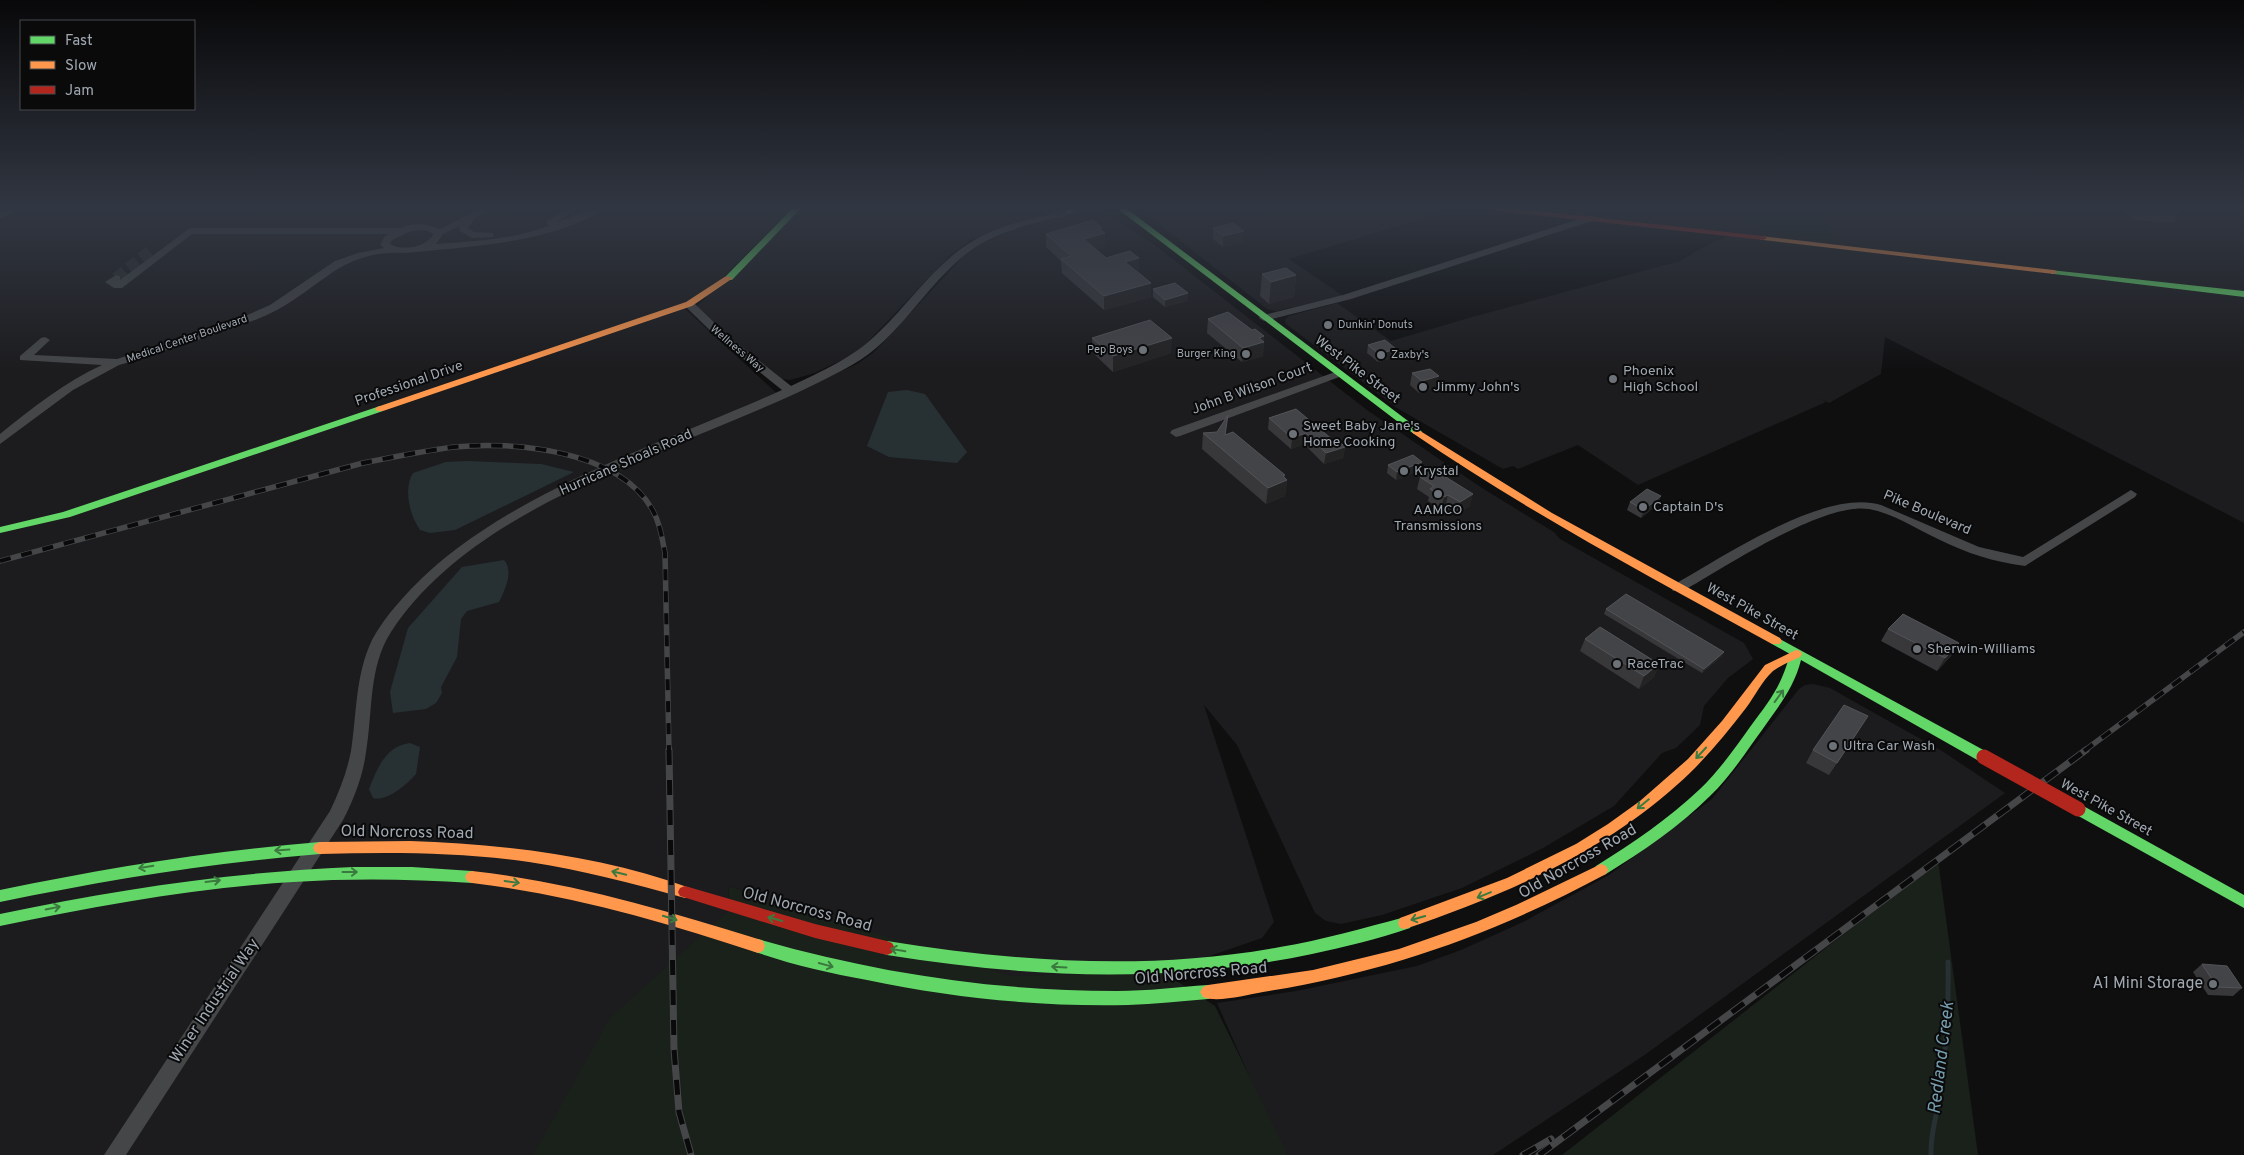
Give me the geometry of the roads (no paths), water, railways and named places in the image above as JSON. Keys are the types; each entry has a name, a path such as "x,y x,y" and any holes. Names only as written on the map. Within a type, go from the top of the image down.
{"main road":[{"name":"Professional Drive","path":"0,530 66,515 689,304 724,283 744,263"},
{"name":"West Pike Street","path":"1192,263 1338,374 1452,457 1545,513 1678,588 2244,902"},
{"path":"1977,263 2244,294"},
{"name":"Old Norcross Road","path":"0,896 165,864 246,853 318,848 434,847 514,854 573,862 671,887 775,920 856,942 971,961 1072,968 1156,966 1237,958 1315,946 1432,914 1506,886 1576,852 1621,822 1681,774 1703,752 1769,668 1796,654"},
{"name":"Old Norcross Road","path":"0,920 182,884 301,873 389,872 457,875 546,886 618,902 761,948 840,969 947,989 1060,998 1194,994 1242,989 1347,970 1450,941 1533,908 1632,853 1680,816 1713,785 1792,678 1796,654"}],"street":[{"path":"117,282 144,263"},
{"name":"Medical Center Boulevard","path":"45,340 24,358 118,362 238,323 274,307 325,270 342,263"},
{"name":"Hurricane Shoals Road","path":"318,848 337,815 353,776 360,740 365,677 372,654 393,619 437,570 476,540 526,508 841,367 874,345 951,263"},
{"path":"1264,318 1346,297 1452,263"},
{"name":"Wellness Way","path":"689,304 707,324 748,359 789,390"},
{"path":"0,440 55,395 75,382 118,362"},
{"name":"John B Wilson Court","path":"1176,433 1338,374"},
{"name":"Pike Boulevard","path":"1678,588 1811,517 1842,508 1866,505 1896,515 1981,554 2025,562 2131,494"},
{"name":"Winer Industrial Way","path":"114,1155 209,1008 318,848"}],"waterway":[{"name":"Redland Creek","path":"1931,1155 1945,1044 1948,962"}],"tunnel":[{"path":"116,278 135,263"}],"railway":[{"path":"0,561 363,463 397,456 454,447 478,446 534,448 563,454 590,462 615,474 636,489 652,509 657,520 665,553 669,751"},
{"path":"2084,751 2244,632"},
{"path":"669,750 674,1049 679,1112 691,1155"},
{"path":"1539,1155 2086,750"},
{"path":"1523,1155 1551,1139"}],"place":[{"name":"Dunkin' Donuts","path":"1328,325"},
{"name":"Pep Boys","path":"1143,350"},
{"name":"Burger King","path":"1246,354"},
{"name":"Zaxby's","path":"1381,355"},
{"name":"Phoenix High School","path":"1613,379"},
{"name":"Jimmy John's","path":"1423,387"},
{"name":"Sweet Baby Jane's Home Cooking","path":"1293,434"},
{"name":"Krystal","path":"1404,471"},
{"name":"AAMCO Transmissions","path":"1438,494"},
{"name":"Captain D's","path":"1643,507"},
{"name":"Sherwin-Williams","path":"1917,649"},
{"name":"RaceTrac","path":"1617,664"},
{"name":"Ultra Car Wash","path":"1833,746"},
{"name":"A1 Mini Storage","path":"2213,984"}]}
